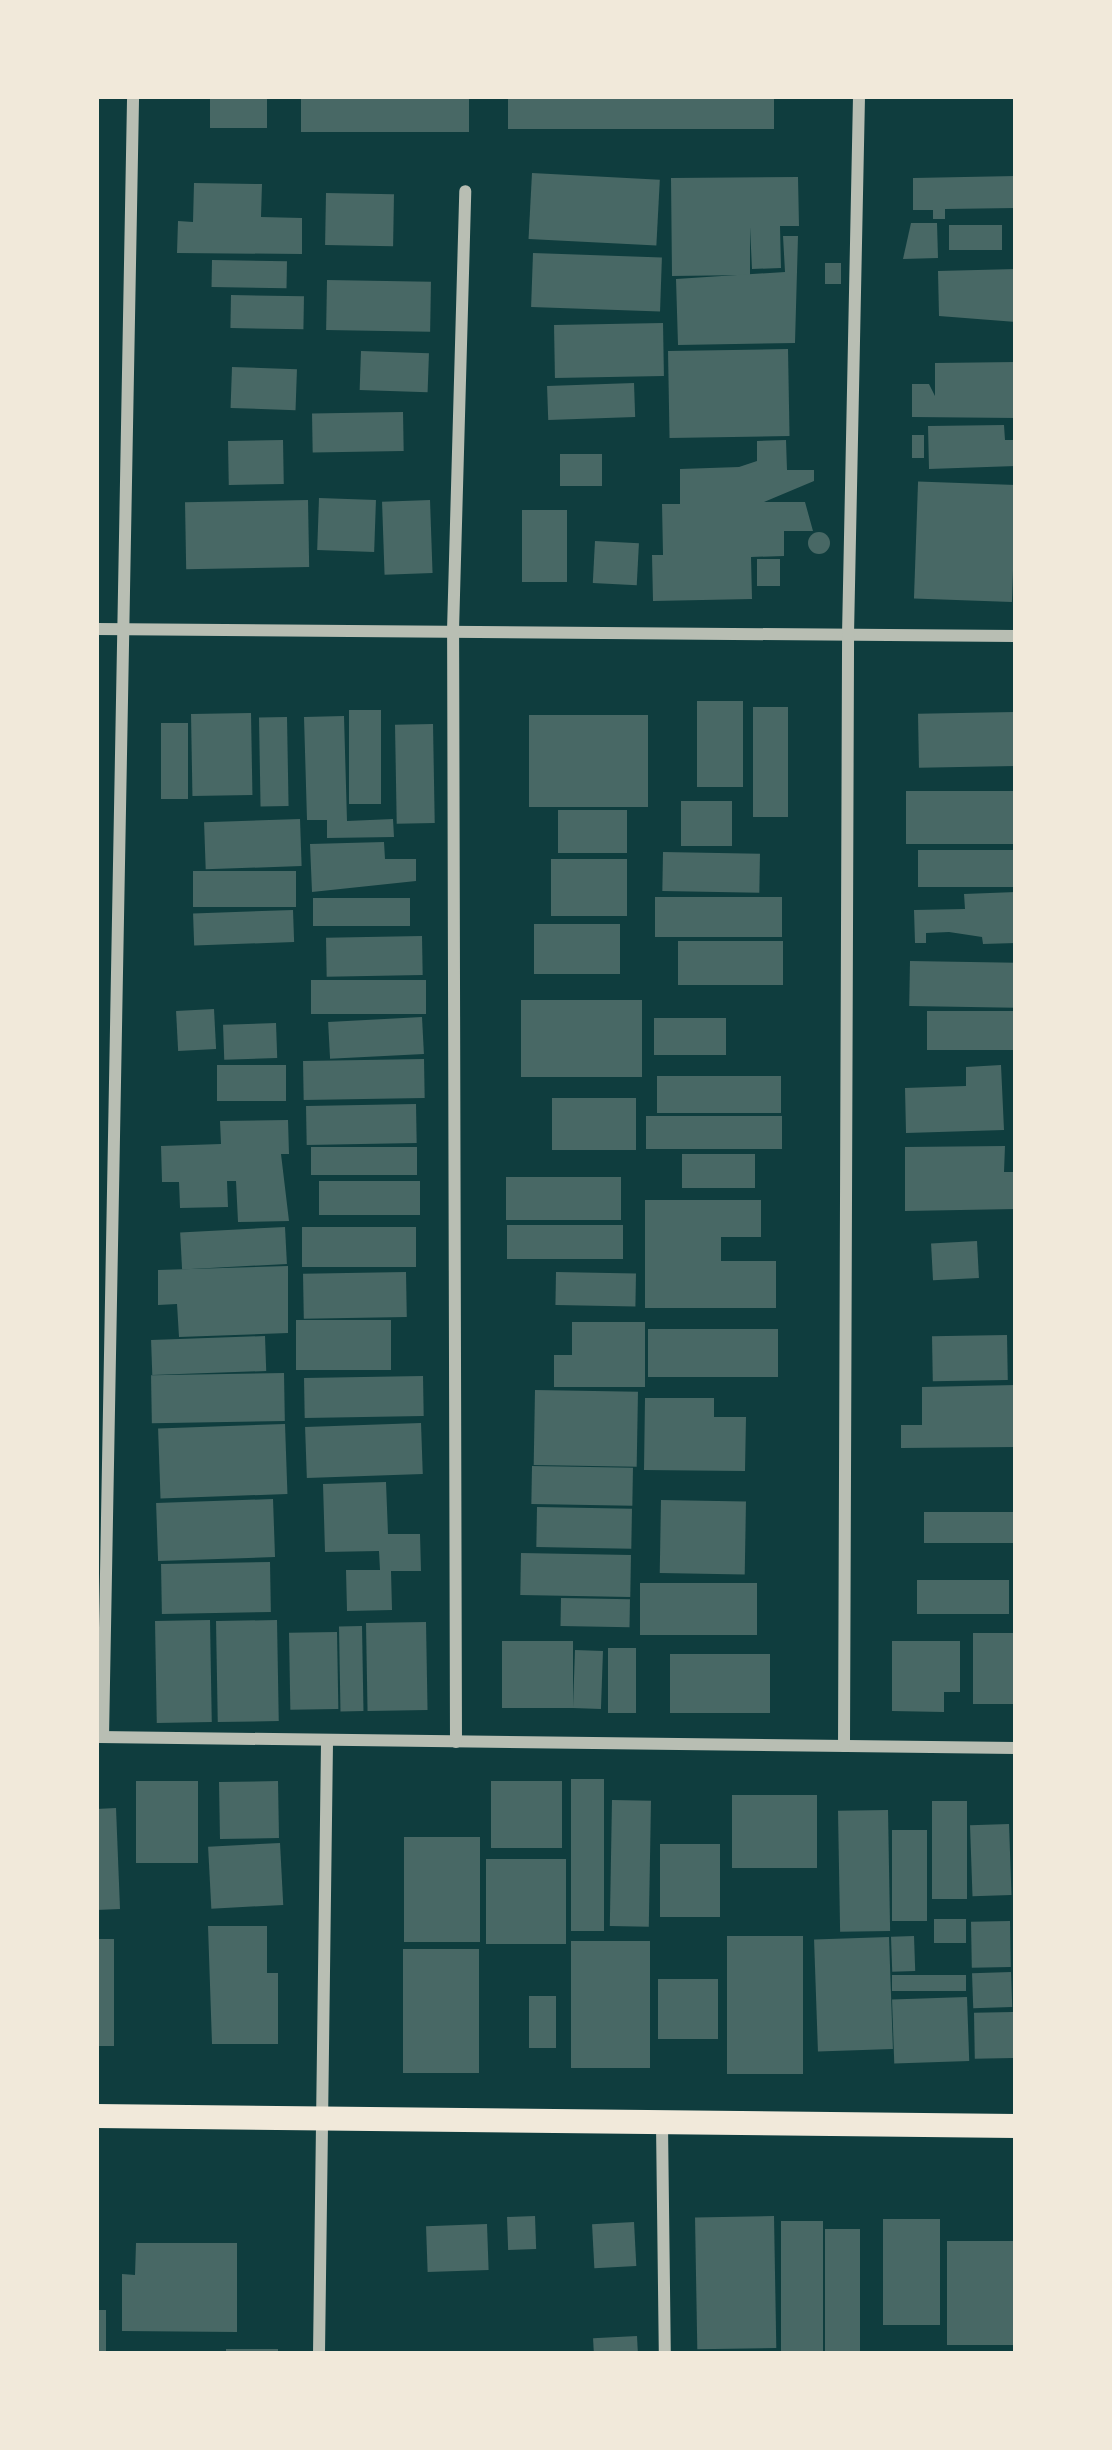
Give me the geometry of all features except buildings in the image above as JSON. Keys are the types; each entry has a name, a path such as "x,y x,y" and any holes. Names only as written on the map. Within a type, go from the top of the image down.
{"main road":[{"path":"96,2116 1016,2126"}],"street":[{"path":"133,96 100,1737 1016,1748"},
{"path":"844,1746 848,635 859,96"},
{"path":"455,1742 453,632 465,190"},
{"path":"96,629 1016,636"},
{"path":"319,2354 327,1742"},
{"path":"662,2124 665,2354"}]}
